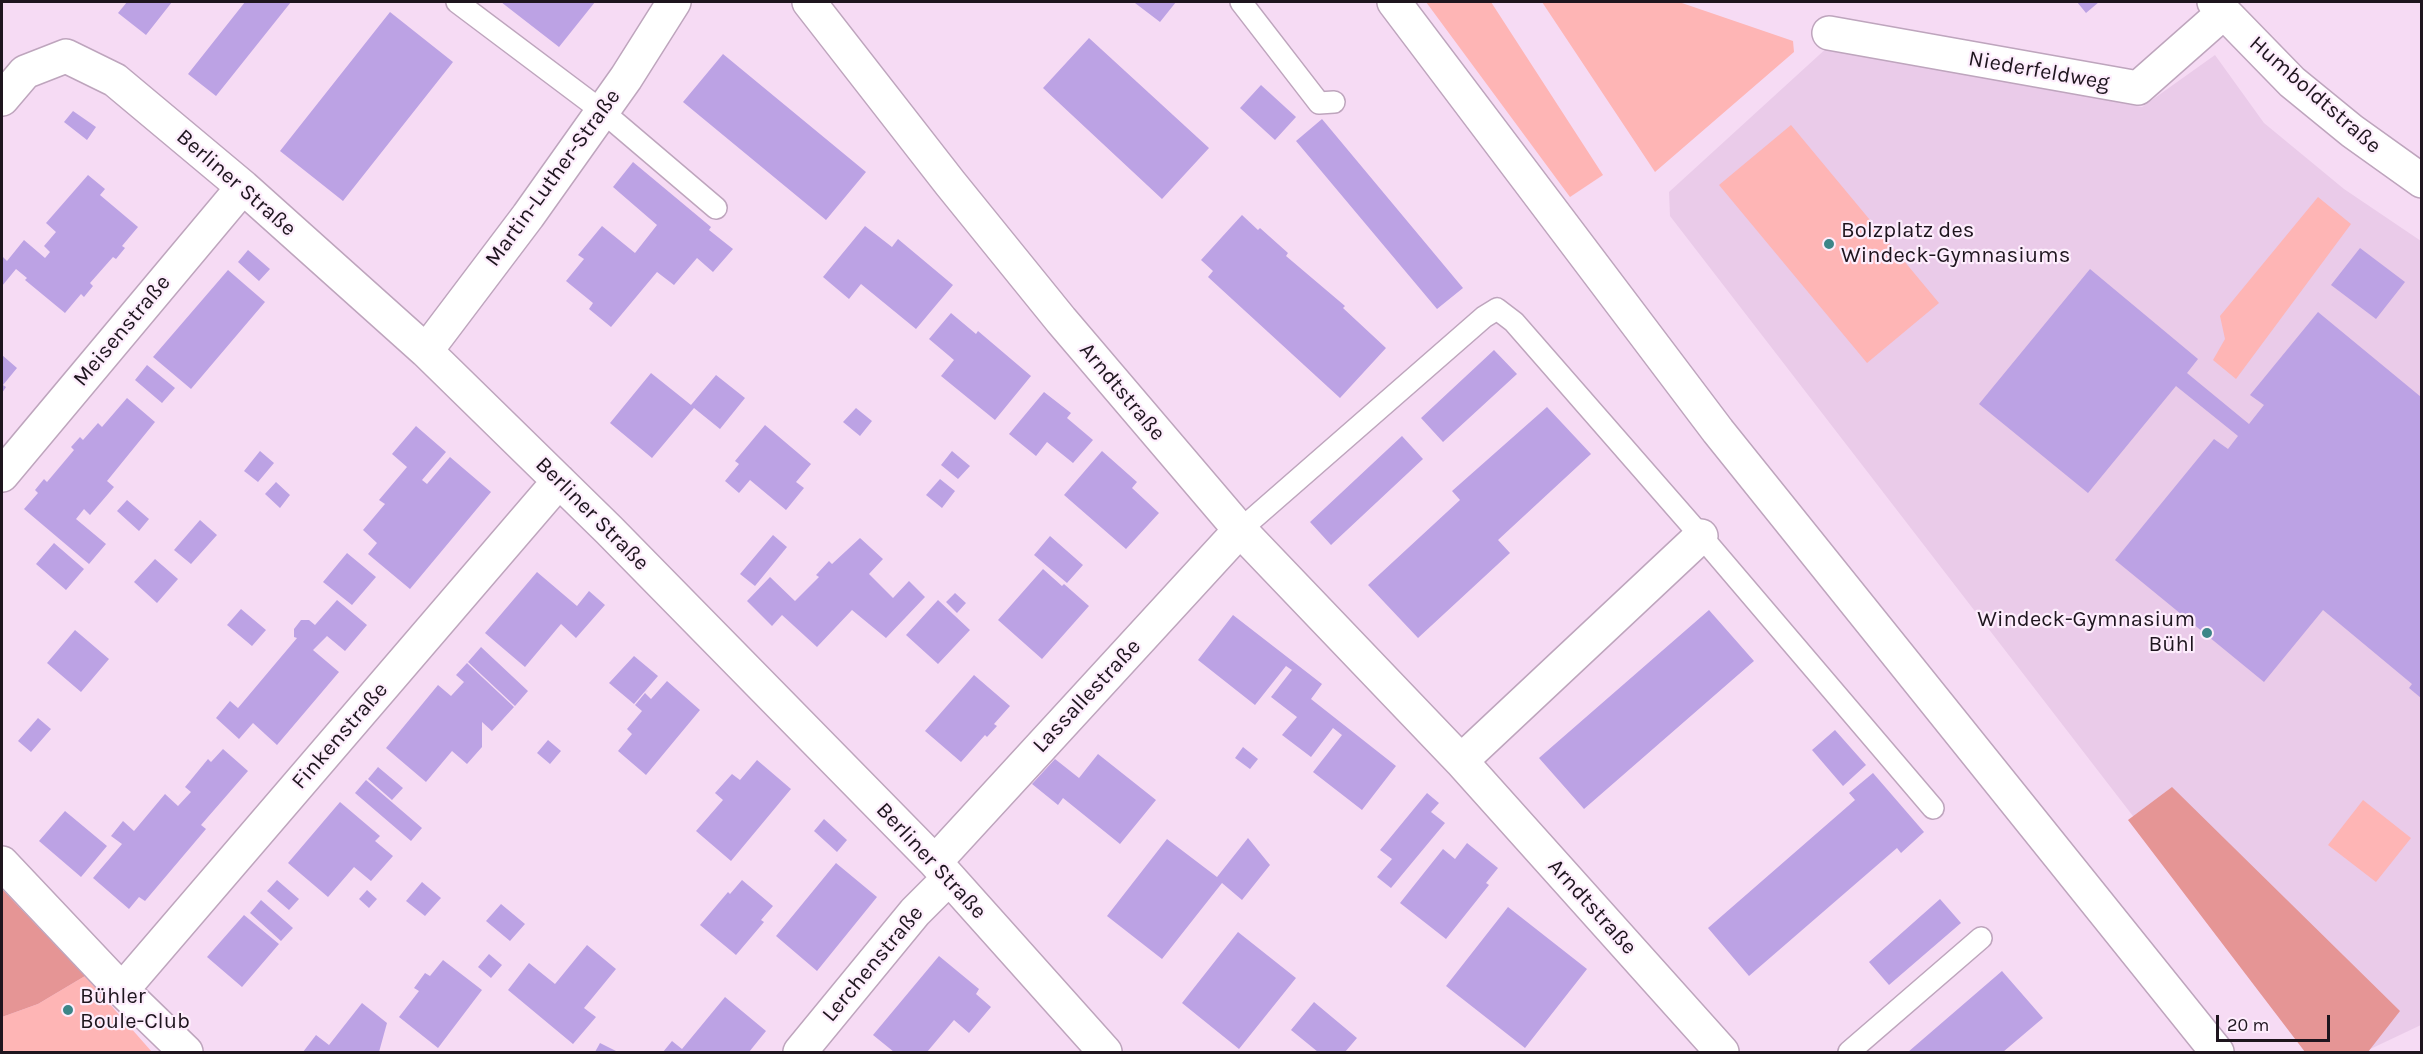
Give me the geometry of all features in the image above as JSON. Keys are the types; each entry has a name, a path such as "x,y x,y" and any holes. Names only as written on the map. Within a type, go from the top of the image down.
{"street":[{"name":"Martin-Luther-Straße","path":"426,351 528,216 602,111 674,2"},
{"name":"Arndtstraße","path":"809,2 950,183 1061,320 1240,530 1461,761 1722,1053"},
{"path":"1394,2 1718,431 2217,1053"},
{"name":"Niederfeldweg","path":"1829,33 2138,88 2218,7"},
{"name":"Humboldtstraße","path":"2218,7 2292,82 2360,138 2421,181"},
{"name":"Berliner Straße","path":"2,99 25,72 66,56 115,80 243,187 426,351 609,530 942,870 1105,1053"},
{"name":"Meisenstraße","path":"2,475 243,187"},
{"name":"Finkenstraße","path":"122,990 559,481"},
{"name":"Lassallestraße","path":"942,870 1240,530"},
{"path":"1461,761 1701,536"},
{"path":"2,863 122,990 186,1053"},
{"name":"Lerchenstraße","path":"800,1053 915,912 942,870"}],"lane":[{"path":"457,2 602,111 716,208"},
{"path":"1241,2 1319,103 1334,102"},
{"path":"1240,530 1484,317 1497,309 1514,322 1701,536 1933,808"},
{"path":"1849,1053 1981,938"}],"shaded area":[{"path":"1426,2 1491,2 1603,175 1570,197"},
{"path":"1542,2 1679,2 1793,41 1794,52 1655,172"},
{"name":"Windeck-Gymnasium Bühl","path":"1830,45 2142,107 2215,55 2264,123 2344,189 2421,241 2421,1025 2364,1052 2315,1052 1670,216 1669,192"},
{"name":"Bolzplatz des Windeck-Gymnasiums","path":"1791,125 1939,303 1867,363 1719,185"},
{"path":"2318,197 2351,224 2236,379 2213,360 2225,339 2220,316"},
{"path":"2172,787 2400,1011 2368,1052 2305,1052 2128,820"},
{"path":"2363,800 2411,838 2376,882 2328,845"},
{"path":"2,889 85,976 38,1004 2,1017"},
{"name":"Bühler Boule-Club","path":"85,976 152,1052 2,1052 2,1017 38,1004"}],"building":[{"path":"127,2 172,2 146,35 118,13"},
{"path":"245,2 291,2 216,96 188,74"},
{"path":"501,2 595,2 559,47"},
{"path":"1176,2 1160,22 1135,3"},
{"path":"2077,2 2099,2 2086,13"},
{"path":"390,12 453,62 343,201 280,151"},
{"path":"1089,38 1209,148 1162,199 1043,88"},
{"path":"723,54 866,172 826,220 683,102"},
{"path":"1261,85 1296,117 1275,140 1240,108"},
{"path":"73,111 96,127 87,140 64,122"},
{"path":"1322,119 1463,288 1437,309 1296,141"},
{"path":"633,162 711,227 709,230 733,249 713,272 697,258 674,285 657,272 611,327 589,309 593,303 566,281 584,259 578,255 602,226 635,253 657,225 613,187"},
{"path":"88,175 105,189 100,195 138,227 122,246 125,248 116,259 113,257 90,283 93,286 84,297 81,294 65,313 25,280 27,278 16,269 2,286 2,256 7,261 24,240 45,258 50,252 44,246 56,232 46,223"},
{"path":"1242,215 1288,253 1286,256 1345,306 1343,308 1386,348 1340,398 1208,277 1213,271 1201,260"},
{"path":"865,226 892,247 898,239 953,285 916,329 861,284 849,299 823,277"},
{"path":"2360,248 2405,282 2376,319 2331,285"},
{"path":"248,250 270,269 259,281 238,262"},
{"path":"2090,269 2198,359 2187,373 2249,424 2264,405 2250,395 2318,312 2421,397 2421,698 2409,688 2412,684 2323,610 2264,682 2115,560 2214,439 2228,449 2238,436 2176,386 2088,493 1979,404"},
{"path":"228,270 265,302 191,389 153,357"},
{"path":"951,313 976,334 978,331 1031,376 995,420 941,376 954,360 929,339"},
{"path":"1494,350 1517,374 1443,442 1421,418"},
{"path":"2,355 17,368 3,385 6,387 2,393"},
{"path":"147,365 175,388 162,403 135,380"},
{"path":"651,373 691,405 716,375 745,398 720,429 694,408 652,458 610,423"},
{"path":"1044,392 1071,413 1067,418 1093,440 1073,463 1047,442 1036,456 1009,434"},
{"path":"127,398 155,422 107,481 114,487 90,515 84,509 76,519 106,544 89,564 24,509 38,493 35,490 44,479 47,482 74,450 71,447 80,437 83,440 98,423 102,427"},
{"path":"1547,407 1591,454 1498,540 1510,553 1418,638 1368,585 1460,500 1452,491"},
{"path":"856,408 872,421 860,436 843,422"},
{"path":"765,425 811,464 796,482 804,488 786,510 750,480 739,493 725,481 739,464 735,461"},
{"path":"416,426 446,452 422,480 427,484 450,457 491,492 410,589 368,554 377,543 363,530 385,504 379,500 407,467 392,454"},
{"path":"1402,436 1423,459 1331,545 1310,522"},
{"path":"260,451 274,463 258,482 244,471"},
{"path":"952,451 970,466 958,479 941,465"},
{"path":"1102,451 1137,482 1132,488 1159,513 1126,549 1064,495"},
{"path":"940,479 955,491 942,508 926,495"},
{"path":"276,482 290,495 280,508 265,494"},
{"path":"127,500 149,519 139,531 117,511"},
{"path":"200,520 217,535 191,564 174,550"},
{"path":"773,535 787,547 755,586 740,574"},
{"path":"1050,536 1083,565 1067,583 1034,555"},
{"path":"860,538 883,559 869,574 893,598 909,581 925,597 886,638 852,610 817,647 782,615 772,626 747,601 770,577 795,601 819,577 816,575 829,561 832,564"},
{"path":"54,543 84,569 66,590 36,564"},
{"path":"347,553 376,577 352,605 323,582"},
{"path":"155,559 178,579 157,603 134,582"},
{"path":"1043,569 1089,606 1042,659 998,620"},
{"path":"537,572 577,606 589,591 605,605 576,638 561,624 525,667 485,633"},
{"path":"955,593 966,603 957,613 946,602"},
{"path":"337,600 367,625 345,651 327,636 313,650 339,672 277,745 253,723 239,739 216,718 230,701 238,708 297,638 294,637 294,629 301,620 309,620 315,625"},
{"path":"938,600 970,630 938,664 906,635"},
{"path":"241,609 266,630 252,646 227,625"},
{"path":"1709,610 1754,661 1584,809 1539,758"},
{"path":"1233,615 1322,684 1311,699 1396,766 1362,810 1313,772 1342,735 1333,728 1311,757 1282,735 1297,717 1271,697 1292,670 1286,666 1255,705 1198,660"},
{"path":"75,630 109,659 81,692 47,663"},
{"path":"481,647 528,691 515,706 468,662"},
{"path":"634,656 658,676 634,704 609,683"},
{"path":"467,663 514,707 492,731 482,722 482,747 467,764 452,751 426,782 386,748 438,685 451,696 464,682 456,675"},
{"path":"974,675 1010,706 994,724 997,726 987,737 985,735 961,762 925,731"},
{"path":"667,681 700,710 646,775 618,751 632,734 627,729 642,711 635,705 645,693 651,699"},
{"path":"38,718 51,729 31,752 18,741"},
{"path":"1835,730 1866,765 1843,786 1812,750"},
{"path":"548,740 561,751 550,764 537,753"},
{"path":"1243,747 1258,759 1250,769 1235,758"},
{"path":"223,749 248,771 201,825 206,829 145,901 139,897 129,909 93,878 122,844 111,836 123,821 134,831 165,794 178,806 191,792 185,787 208,759 211,762"},
{"path":"1098,754 1156,800 1120,844 1063,798 1058,805 1032,784 1055,759 1079,778"},
{"path":"757,760 791,789 731,861 696,831 723,800 715,793 732,774 740,780"},
{"path":"378,767 403,788 392,800 368,779"},
{"path":"1873,773 1924,832 1901,853 1897,848 1749,976 1708,928 1855,800 1849,793"},
{"path":"366,780 422,828 411,841 355,793"},
{"path":"1427,793 1439,803 1431,812 1445,823 1391,888 1377,877 1392,859 1380,850"},
{"path":"340,802 380,836 375,841 393,856 371,881 354,867 328,897 288,863"},
{"path":"65,811 107,846 81,877 39,841"},
{"path":"824,819 847,840 837,852 814,831"},
{"path":"1248,838 1270,865 1242,900 1222,883 1162,959 1107,916 1167,839 1217,877"},
{"path":"1467,843 1498,868 1486,883 1489,885 1446,939 1400,903 1443,849 1455,859"},
{"path":"836,863 877,897 817,971 776,936"},
{"path":"277,880 299,899 289,910 267,891"},
{"path":"742,880 773,906 761,920 764,922 736,955 700,925 728,892 730,894"},
{"path":"422,882 441,898 425,916 406,901"},
{"path":"367,890 377,899 369,908 359,899"},
{"path":"1940,899 1961,923 1889,985 1869,962"},
{"path":"261,900 293,928 281,941 250,913"},
{"path":"501,904 525,924 510,941 486,921"},
{"path":"1508,907 1587,969 1525,1048 1446,986"},
{"path":"244,915 279,944 242,987 207,957"},
{"path":"1238,932 1296,978 1239,1049 1182,1003"},
{"path":"587,945 616,969 584,1008 596,1017 573,1044 508,990 529,963 555,984"},
{"path":"489,954 502,965 491,978 478,967"},
{"path":"939,956 979,989 976,994 991,1007 969,1033 954,1020 927,1052 894,1052 873,1035"},
{"path":"443,960 482,990 438,1048 399,1017 419,991 414,988 425,973 430,976"},
{"path":"2002,971 2043,1018 2003,1052 1908,1052"},
{"path":"725,997 766,1031 749,1052 663,1052 672,1041 682,1049"},
{"path":"1314,1002 1357,1038 1345,1052 1318,1052 1291,1030"},
{"path":"362,1003 387,1023 379,1052 303,1052 316,1035 329,1045"},
{"path":"600,1043 618,1052 595,1052"}],"place":[{"name":"Bolzplatz des Windeck-Gymnasiums","path":"1829,244"},
{"name":"Windeck-Gymnasium Bühl","path":"2207,633"},
{"name":"Bühler Boule-Club","path":"68,1010"}]}
